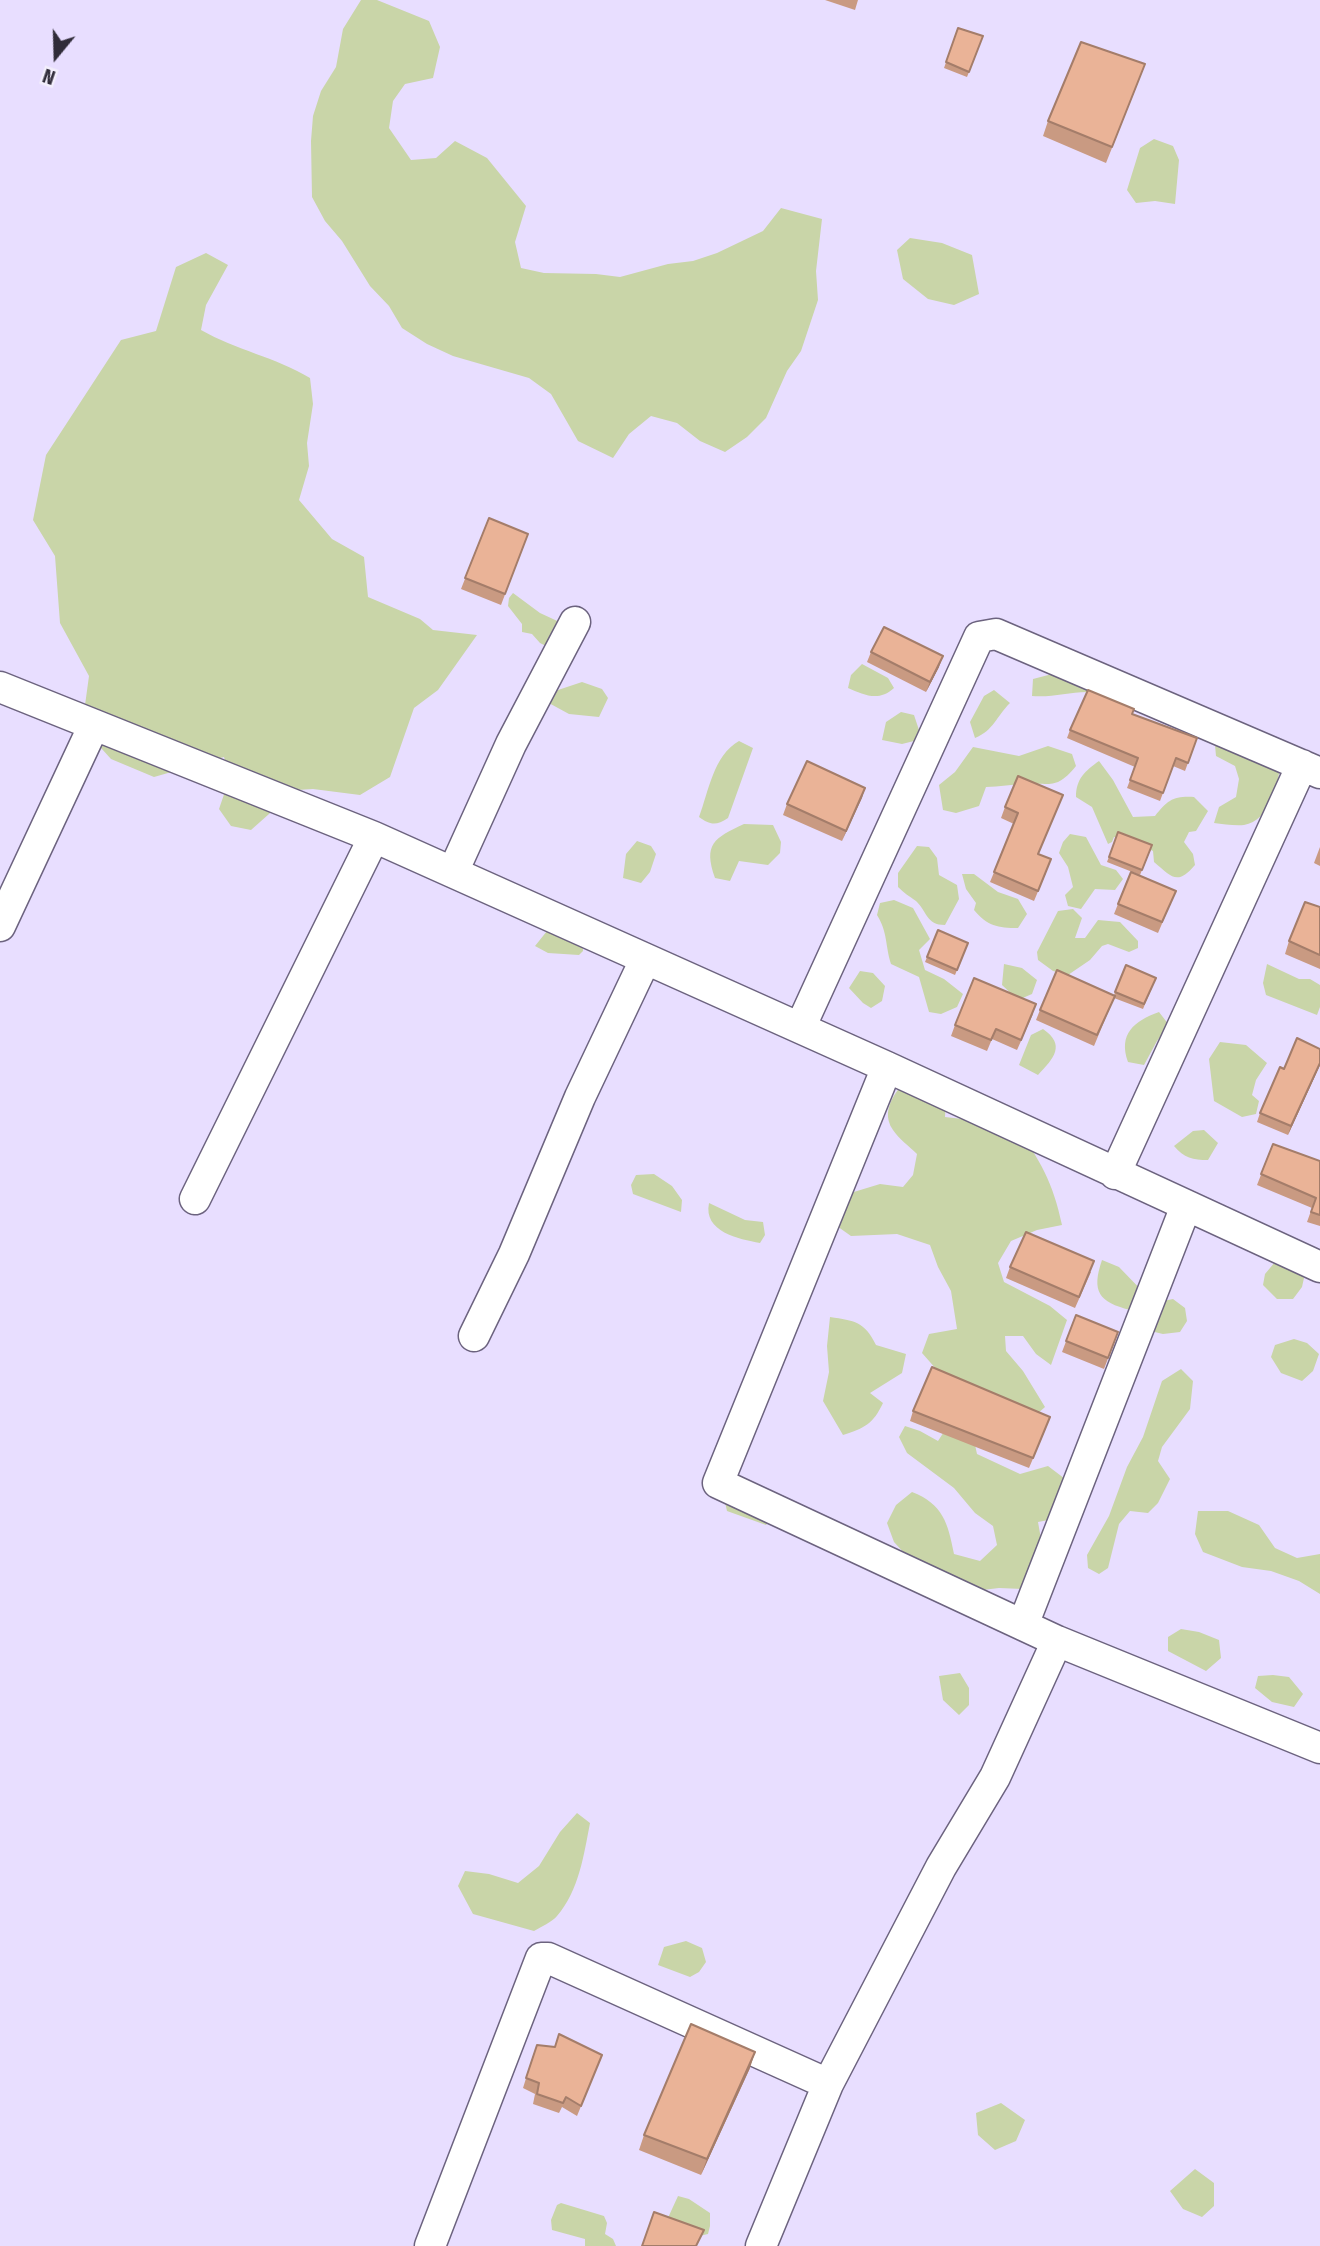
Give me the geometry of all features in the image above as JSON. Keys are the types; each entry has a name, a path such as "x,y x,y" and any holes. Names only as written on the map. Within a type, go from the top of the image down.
{"street":[{"path":"453,872 511,744 575,622"},
{"path":"800,1028 979,637 996,634 1311,769 1115,1174"},
{"path":"0,687 374,837 887,1067 1320,1267"},
{"path":"0,926 94,725"},
{"path":"195,1199 374,837"},
{"path":"474,1336 514,1254 580,1097 645,960"},
{"path":"887,1067 718,1483 1057,1641 1320,1748"},
{"path":"1023,1625 1186,1206"},
{"path":"761,2246 828,2084 940,1867 995,1777 1057,1641"},
{"path":"430,2246 541,1958 548,1958 828,2084"}],"green space":[{"path":"361,0 377,0 429,21 440,47 433,78 405,84 393,101 389,128 411,160 436,158 455,141 487,158 526,206 515,242 521,268 544,273 620,277 717,253 763,231 781,208 822,219 816,271 818,300 801,351 787,371 766,418 747,437 725,452 700,441 677,423 651,416 629,434 613,458 578,441 551,394 529,378 453,356 402,328 389,306 370,286 342,241 325,221 312,197 313,116 321,91 336,67 343,29"},
{"path":"1154,139 1173,146 1179,160 1175,204 1155,201 1136,203 1127,190 1140,148"},
{"path":"910,238 942,243 972,255 979,294 954,305 928,299 903,279 897,250"},
{"path":"206,253 228,265 206,305 201,330 310,378 313,404 307,443 309,466 299,500 332,539 364,557 368,597 420,619 433,630 477,635 438,690 414,708 390,777 360,795 313,789 296,790 251,830 231,826 219,809 230,777 224,757 154,777 111,759 82,727 89,676 60,623 55,556 33,520 46,455 121,340 156,331 176,267"},
{"path":"513,593 540,613 566,625 552,649 540,643 532,634 522,632 522,624 508,606"},
{"path":"862,664 888,678 894,688 877,696 848,688 851,675"},
{"path":"1056,673 1089,680 1091,692 1032,696 1033,679"},
{"path":"582,682 602,689 608,698 599,717 569,714 547,702 558,690"},
{"path":"994,690 1010,703 991,727 975,738 970,722 984,696"},
{"path":"901,712 914,715 919,730 914,741 902,744 882,740 886,722"},
{"path":"1214,734 1280,765 1271,801 1253,822 1244,825 1214,823 1219,807 1236,797 1239,779 1235,766 1216,756"},
{"path":"739,741 753,748 728,818 710,823 699,817 709,785 723,756"},
{"path":"1048,746 1072,754 1076,766 1059,782 986,787 979,806 956,813 943,810 939,785 955,772 973,747 1019,756"},
{"path":"1099,761 1113,780 1133,817 1155,816 1168,803 1181,797 1194,797 1208,811 1196,831 1189,832 1184,842 1193,854 1195,865 1184,876 1170,875 1154,862 1153,851 1131,840 1114,837 1108,844 1092,807 1076,797 1082,776"},
{"path":"744,824 773,825 781,842 780,853 768,865 739,861 730,881 715,878 710,857 714,843"},
{"path":"1070,834 1086,837 1101,865 1116,870 1123,879 1115,890 1095,889 1081,909 1068,906 1065,895 1073,887 1068,867 1059,853"},
{"path":"637,841 651,846 656,854 650,872 641,883 623,878 626,854"},
{"path":"917,846 929,847 937,858 939,875 957,885 959,899 945,925 930,920 920,905 898,887 898,873"},
{"path":"962,874 974,874 998,892 1018,899 1027,914 1018,928 993,925 984,920 974,910 976,903 966,889"},
{"path":"894,900 913,908 930,939 919,950 925,970 944,979 963,994 957,1007 941,1014 929,1012 919,977 891,964 885,933 877,915 880,903"},
{"path":"1073,909 1082,918 1075,938 1085,938 1098,920 1120,922 1138,941 1138,948 1129,952 1108,944 1068,975 1053,971 1038,960 1037,952 1058,911"},
{"path":"547,931 569,933 582,939 583,951 579,955 548,953 535,946"},
{"path":"1004,964 1022,968 1037,980 1032,994 1018,1000 1002,985"},
{"path":"1267,964 1299,979 1310,979 1320,985 1320,1007 1317,1015 1266,995 1263,983"},
{"path":"860,971 873,973 885,986 882,1001 871,1008 849,988"},
{"path":"1159,1012 1169,1025 1144,1065 1128,1062 1125,1044 1130,1030 1142,1020"},
{"path":"1043,1029 1056,1046 1053,1057 1038,1075 1019,1065 1031,1035"},
{"path":"1220,1042 1246,1045 1267,1063 1256,1080 1252,1095 1259,1101 1256,1114 1242,1117 1214,1101 1209,1059"},
{"path":"918,1068 935,1072 946,1099 945,1117 1015,1125 1050,1184 1062,1225 1037,1230 1011,1241 998,1263 1004,1282 1050,1306 1067,1320 1051,1365 1036,1354 1023,1336 1005,1336 1006,1351 1023,1371 1045,1407 1036,1415 937,1370 922,1353 929,1334 957,1329 951,1291 930,1245 897,1234 851,1236 834,1224 844,1195 880,1184 903,1187 913,1175 917,1154 893,1130 888,1113 894,1096"},
{"path":"1204,1130 1218,1143 1208,1160 1189,1158 1174,1146 1193,1131"},
{"path":"654,1174 672,1186 682,1200 681,1212 633,1194 631,1185 636,1175"},
{"path":"709,1203 745,1220 763,1222 765,1235 760,1243 733,1236 717,1227 711,1221"},
{"path":"1102,1260 1119,1267 1147,1296 1158,1302 1173,1299 1185,1308 1187,1321 1180,1332 1163,1334 1142,1329 1130,1310 1105,1299 1100,1294 1097,1280"},
{"path":"1275,1262 1291,1263 1304,1278 1302,1287 1293,1299 1277,1299 1263,1285 1265,1274"},
{"path":"830,1317 858,1324 867,1331 876,1345 906,1354 902,1373 870,1393 883,1403 876,1416 863,1427 843,1435 823,1401 829,1372 827,1346"},
{"path":"1294,1339 1307,1343 1319,1354 1313,1371 1302,1381 1281,1373 1271,1357 1275,1345"},
{"path":"1181,1369 1193,1381 1190,1409 1162,1447 1158,1461 1170,1479 1158,1503 1148,1513 1130,1511 1119,1524 1108,1568 1099,1574 1088,1568 1087,1555 1109,1516 1127,1467 1143,1437 1162,1381"},
{"path":"905,1426 938,1441 947,1427 974,1440 977,1454 1020,1474 1048,1466 1081,1491 1059,1518 1038,1522 1041,1539 1023,1589 974,1591 918,1568 894,1542 887,1523 896,1505 912,1492 931,1502 942,1516 954,1554 980,1561 997,1545 993,1526 975,1513 954,1488 907,1453 899,1437"},
{"path":"724,1498 775,1514 766,1525 727,1511"},
{"path":"1198,1511 1228,1511 1259,1525 1275,1548 1297,1558 1320,1554 1320,1594 1299,1581 1271,1571 1242,1567 1203,1552 1195,1534"},
{"path":"1181,1629 1199,1632 1219,1640 1221,1658 1206,1671 1168,1651 1168,1637"},
{"path":"960,1673 969,1688 969,1705 959,1715 943,1700 939,1676"},
{"path":"1258,1676 1289,1677 1303,1694 1294,1707 1272,1702 1255,1688"},
{"path":"577,1813 590,1823 580,1872 571,1895 555,1918 534,1931 473,1914 458,1886 465,1871 489,1874 518,1883 539,1866 560,1832"},
{"path":"686,1941 702,1948 706,1962 699,1972 690,1977 658,1965 664,1947"},
{"path":"1001,2103 1025,2120 1016,2141 995,2150 978,2135 976,2113"},
{"path":"1195,2169 1214,2183 1214,2206 1202,2217 1183,2209 1170,2191"},
{"path":"678,2196 689,2199 710,2213 708,2234 699,2236 667,2220"},
{"path":"561,2203 604,2216 607,2223 605,2234 613,2239 616,2246 585,2246 585,2239 552,2230 551,2220 557,2205"}],"building":[{"path":"958,28 983,36 969,72 946,62"},
{"path":"1081,42 1145,64 1112,147 1048,121"},
{"path":"489,518 528,534 505,594 465,578"},
{"path":"884,627 943,656 930,682 871,652"},
{"path":"1088,690 1134,709 1132,714 1197,738 1188,763 1176,758 1163,793 1130,780 1138,758 1070,730"},
{"path":"807,761 865,788 846,831 787,804"},
{"path":"1018,776 1063,795 1038,854 1051,859 1038,891 994,872 1018,813 1005,807"},
{"path":"1118,832 1152,845 1142,870 1109,857"},
{"path":"1131,872 1176,891 1162,922 1118,904"},
{"path":"1305,902 1320,907 1320,955 1289,941"},
{"path":"938,930 968,943 957,970 927,957"},
{"path":"1126,965 1156,978 1144,1004 1115,992"},
{"path":"1057,970 1115,996 1097,1035 1040,1010"},
{"path":"974,978 1036,1004 1021,1040 996,1029 991,1040 955,1025"},
{"path":"1297,1038 1320,1049 1320,1063 1291,1126 1260,1113 1280,1067 1284,1069"},
{"path":"1273,1144 1320,1161 1320,1215 1311,1212 1316,1198 1261,1174"},
{"path":"1026,1232 1094,1261 1079,1297 1010,1267"},
{"path":"1076,1315 1118,1332 1108,1358 1066,1341"},
{"path":"932,1367 1050,1417 1033,1458 913,1411"},
{"path":"691,2024 755,2052 707,2159 644,2135"},
{"path":"559,2034 602,2055 581,2106 566,2097 563,2103 537,2094 539,2083 526,2078 537,2045 555,2047"},
{"path":"654,2212 704,2230 696,2246 642,2246"}]}
